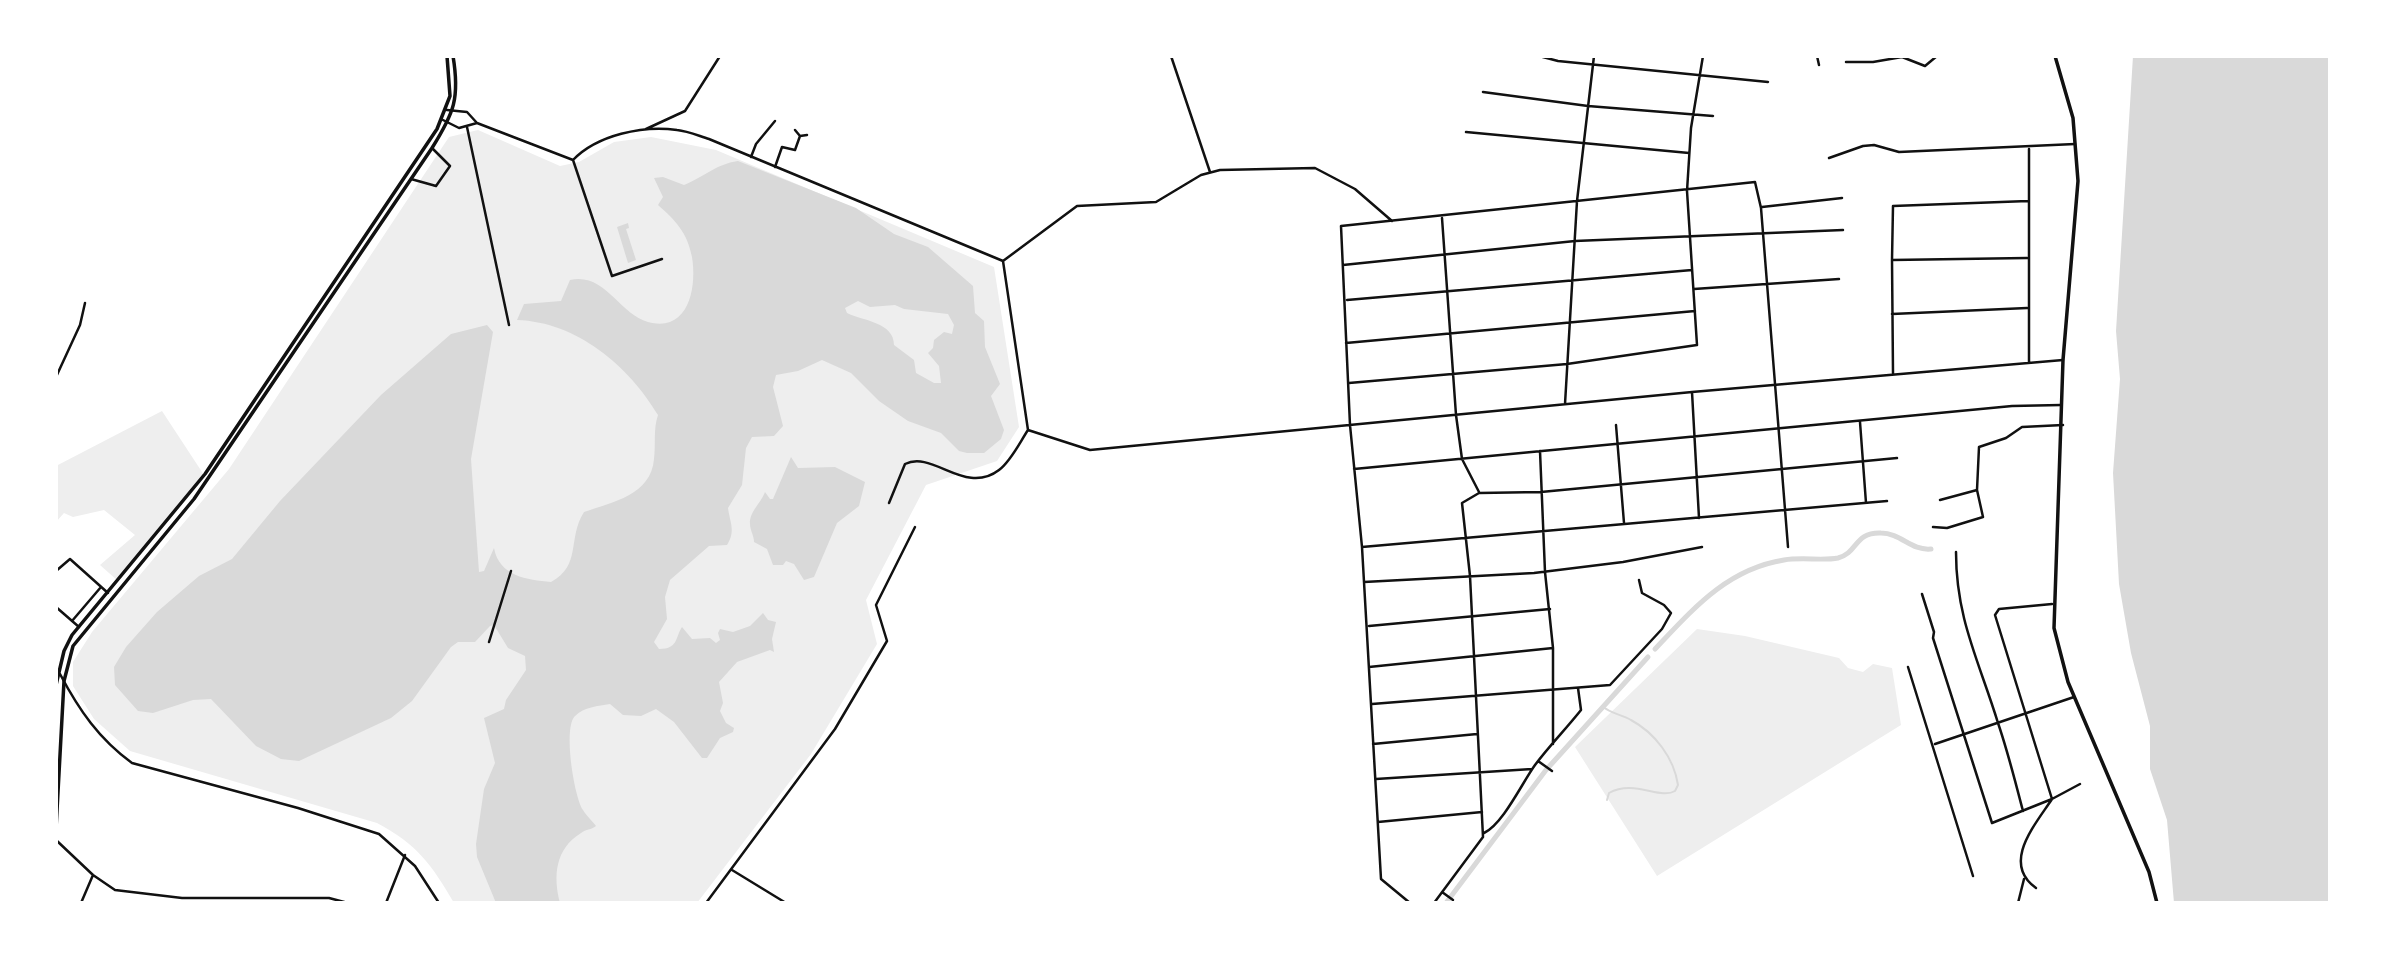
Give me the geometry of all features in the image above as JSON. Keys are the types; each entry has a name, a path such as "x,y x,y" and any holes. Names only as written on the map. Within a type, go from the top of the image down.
{"main road":[{"path":"56,829 64,681 78,639 210,476 432,148 445,121 451,90 447,56"},
{"path":"56,685 68,642 79,626 205,474 453,111 457,92 453,56"},
{"path":"2055,56 2073,118 2078,181 2063,360 2063,425 2052,604 2054,628 2074,697 2149,872 2157,903"}],"street":[{"path":"712,56 716,61"},
{"path":"645,130 685,111 720,56"},
{"path":"1171,56 1210,172"},
{"path":"1539,56 1558,61 1768,82"},
{"path":"1565,404 1577,201 1594,56"},
{"path":"1348,383 1567,364 1697,345 1687,191 1703,56"},
{"path":"1817,56 1819,65"},
{"path":"1846,62 1873,62 1902,57 1925,66 1937,56"},
{"path":"1483,92 1588,106 1713,116"},
{"path":"447,110 467,112 477,123 573,160"},
{"path":"667,119 668,129"},
{"path":"445,121 467,127 477,123"},
{"path":"751,157 756,144 775,121"},
{"path":"467,127 509,325"},
{"path":"573,160 580,152 620,133 668,129 709,139 1003,261"},
{"path":"796,130 800,136"},
{"path":"1466,132 1690,153"},
{"path":"800,136 807,135"},
{"path":"775,167 782,147 795,150 800,136"},
{"path":"1829,158 1874,145 1899,152 2075,144"},
{"path":"410,179 436,186 445,177 450,166 432,148"},
{"path":"2029,148 2029,362"},
{"path":"573,160 612,276 662,259"},
{"path":"1003,261 1077,206 1156,202 1210,172 1315,168 1354,189 1392,221"},
{"path":"1410,903 1381,878 1362,547 1350,425 1346,300 1340,226 1442,218 1577,201 1687,191 1751,180 1756,185 1761,208 1788,547"},
{"path":"1761,208 1842,198"},
{"path":"1893,374 1893,206 2028,201"},
{"path":"1442,218 1445,292 1456,415 1462,459 1476,480 1479,493"},
{"path":"1343,265 1575,241 1843,230"},
{"path":"1892,260 2028,258"},
{"path":"889,503 905,464 918,461 961,477 981,478 1001,468 1028,430 1003,261"},
{"path":"1346,300 1692,270"},
{"path":"1694,289 1839,279"},
{"path":"56,377 80,325 85,303"},
{"path":"1892,314 2027,308"},
{"path":"1346,343 1695,311"},
{"path":"1028,430 1090,450 1692,392 2063,360"},
{"path":"1692,392 1699,518"},
{"path":"1354,469 1777,428 2061,405"},
{"path":"1860,421 1866,503"},
{"path":"1616,425 1624,523"},
{"path":"1933,527 1947,528 1983,517 1977,490 1979,447 1983,443 2006,438 2022,427 2063,425"},
{"path":"1540,451 1545,572 1553,648 1553,744"},
{"path":"1434,903 1483,837 1470,576 1462,503 1479,493 1541,492 1897,458"},
{"path":"1940,500 1977,490"},
{"path":"1362,547 1887,501"},
{"path":"706,903 835,729 887,640 876,604 915,527"},
{"path":"1364,582 1545,572 1623,562 1702,547"},
{"path":"1956,552 1956,583 1962,620 1998,722 2023,811"},
{"path":"56,571 70,559 108,593"},
{"path":"489,642 511,571"},
{"path":"1372,704 1610,685 1670,618 1669,609 1642,593 1639,580"},
{"path":"72,621 101,587"},
{"path":"1922,594 1993,823 2052,799 2080,784"},
{"path":"2018,903 2024,877 2019,860 2030,834 2052,799 1996,612 1999,609 2052,604"},
{"path":"56,607 79,626"},
{"path":"1367,626 1550,610"},
{"path":"1369,667 1553,648"},
{"path":"1908,667 1973,876"},
{"path":"58,672 89,722 113,748 132,763 379,834 405,855 439,903"},
{"path":"1483,833 1491,829 1509,807 1512,797 1532,769 1581,710 1578,688"},
{"path":"1934,744 2074,697"},
{"path":"1373,744 1477,734"},
{"path":"1540,762 1552,771"},
{"path":"1376,779 1532,769"},
{"path":"1378,822 1482,812"},
{"path":"56,840 93,875 115,890 182,898 329,898 348,903"},
{"path":"386,903 405,855"},
{"path":"731,870 786,903"},
{"path":"81,903 93,875"},
{"path":"2024,877 2036,887"},
{"path":"1444,893 1453,900"},
{"path":"234,898 235,903"}],"shaded area":[{"path":"2133,56 2330,56 2330,903 2174,903 2167,820 2150,769 2150,726 2131,653 2119,584 2113,473 2120,379 2116,331"},
{"path":"478,130 560,166 579,162 614,142 651,137 716,150 994,267 1019,427 997,461 926,485 866,600 877,644 811,754 697,903 454,903 422,857 403,839 377,823 130,751 94,719 73,686 73,662 92,632 229,469 449,137"},
{"path":"738,161 856,208 894,234 928,247 973,286 975,313 984,321 985,347 1000,384 991,396 1004,430 1001,439 984,453 967,453 959,451 941,433 908,421 879,401 851,373 822,360 798,371 776,375 773,387 783,426 774,436 752,437 746,448 742,485 728,508 732,527 730,540 727,545 709,546 670,580 665,597 667,619 654,642 659,649 670,647 682,627 692,639 710,638 716,643 720,640 720,629 733,632 750,626 763,613 768,620 776,622 772,639 774,652 770,650 737,662 719,682 723,703 720,711 726,723 734,728 733,732 720,738 707,758 702,758 674,722 656,709 641,716 623,715 610,704 587,709 575,716 570,733 573,777 583,810 596,826 572,839 561,855 557,873 560,903 496,903 477,857 476,844 484,789 495,763 484,718 504,709 506,700 526,670 525,656 508,648 494,625 475,642 458,642 451,647 412,701 391,718 299,761 281,759 256,746 211,699 193,700 153,713 138,711 115,685 114,667 126,647 157,612 199,576 232,559 280,501 381,395 451,334 487,325 493,332 471,459 479,572 484,571 494,548 502,565 515,575 551,582 561,575 571,560 576,532 584,512 629,495 646,481 654,459 658,415 632,380 599,350 560,329 517,320 524,304 561,301 570,280 582,279 602,288 638,318 662,324 673,321 687,305 691,294 692,257 680,228 658,205 663,197 654,178 663,177 684,185","holes":["858,301 870,307 895,305 904,309 948,314 954,325 952,334 944,332 934,340 933,348 928,353 939,366 941,383 934,383 916,373 914,360 894,345 889,331 876,323 847,313 845,308"]},
{"path":"628,223 629,228 626,229 636,260 628,263 617,227"},
{"path":"162,411 204,475 118,581 100,565 135,535 104,510 73,517 64,513 56,522 56,466"},
{"path":"791,457 798,468 835,467 865,482 859,506 837,523 814,577 804,580 794,564 786,561 783,565 773,565 767,549 754,542 750,526 751,515 765,492 773,499"},
{"path":"1697,629 1745,636 1839,658 1848,668 1863,672 1873,664 1892,668 1901,725 1657,876 1575,747"}],"waterway":[{"path":"1655,649 1712,593 1745,572 1764,565 1791,559 1838,558 1866,536 1881,533 1924,549 1931,549"},
{"path":"1446,903 1546,770 1648,657"},
{"path":"1602,706 1640,725 1655,739 1668,756 1678,785 1675,791 1669,793 1618,789 1609,793 1607,800"}]}
